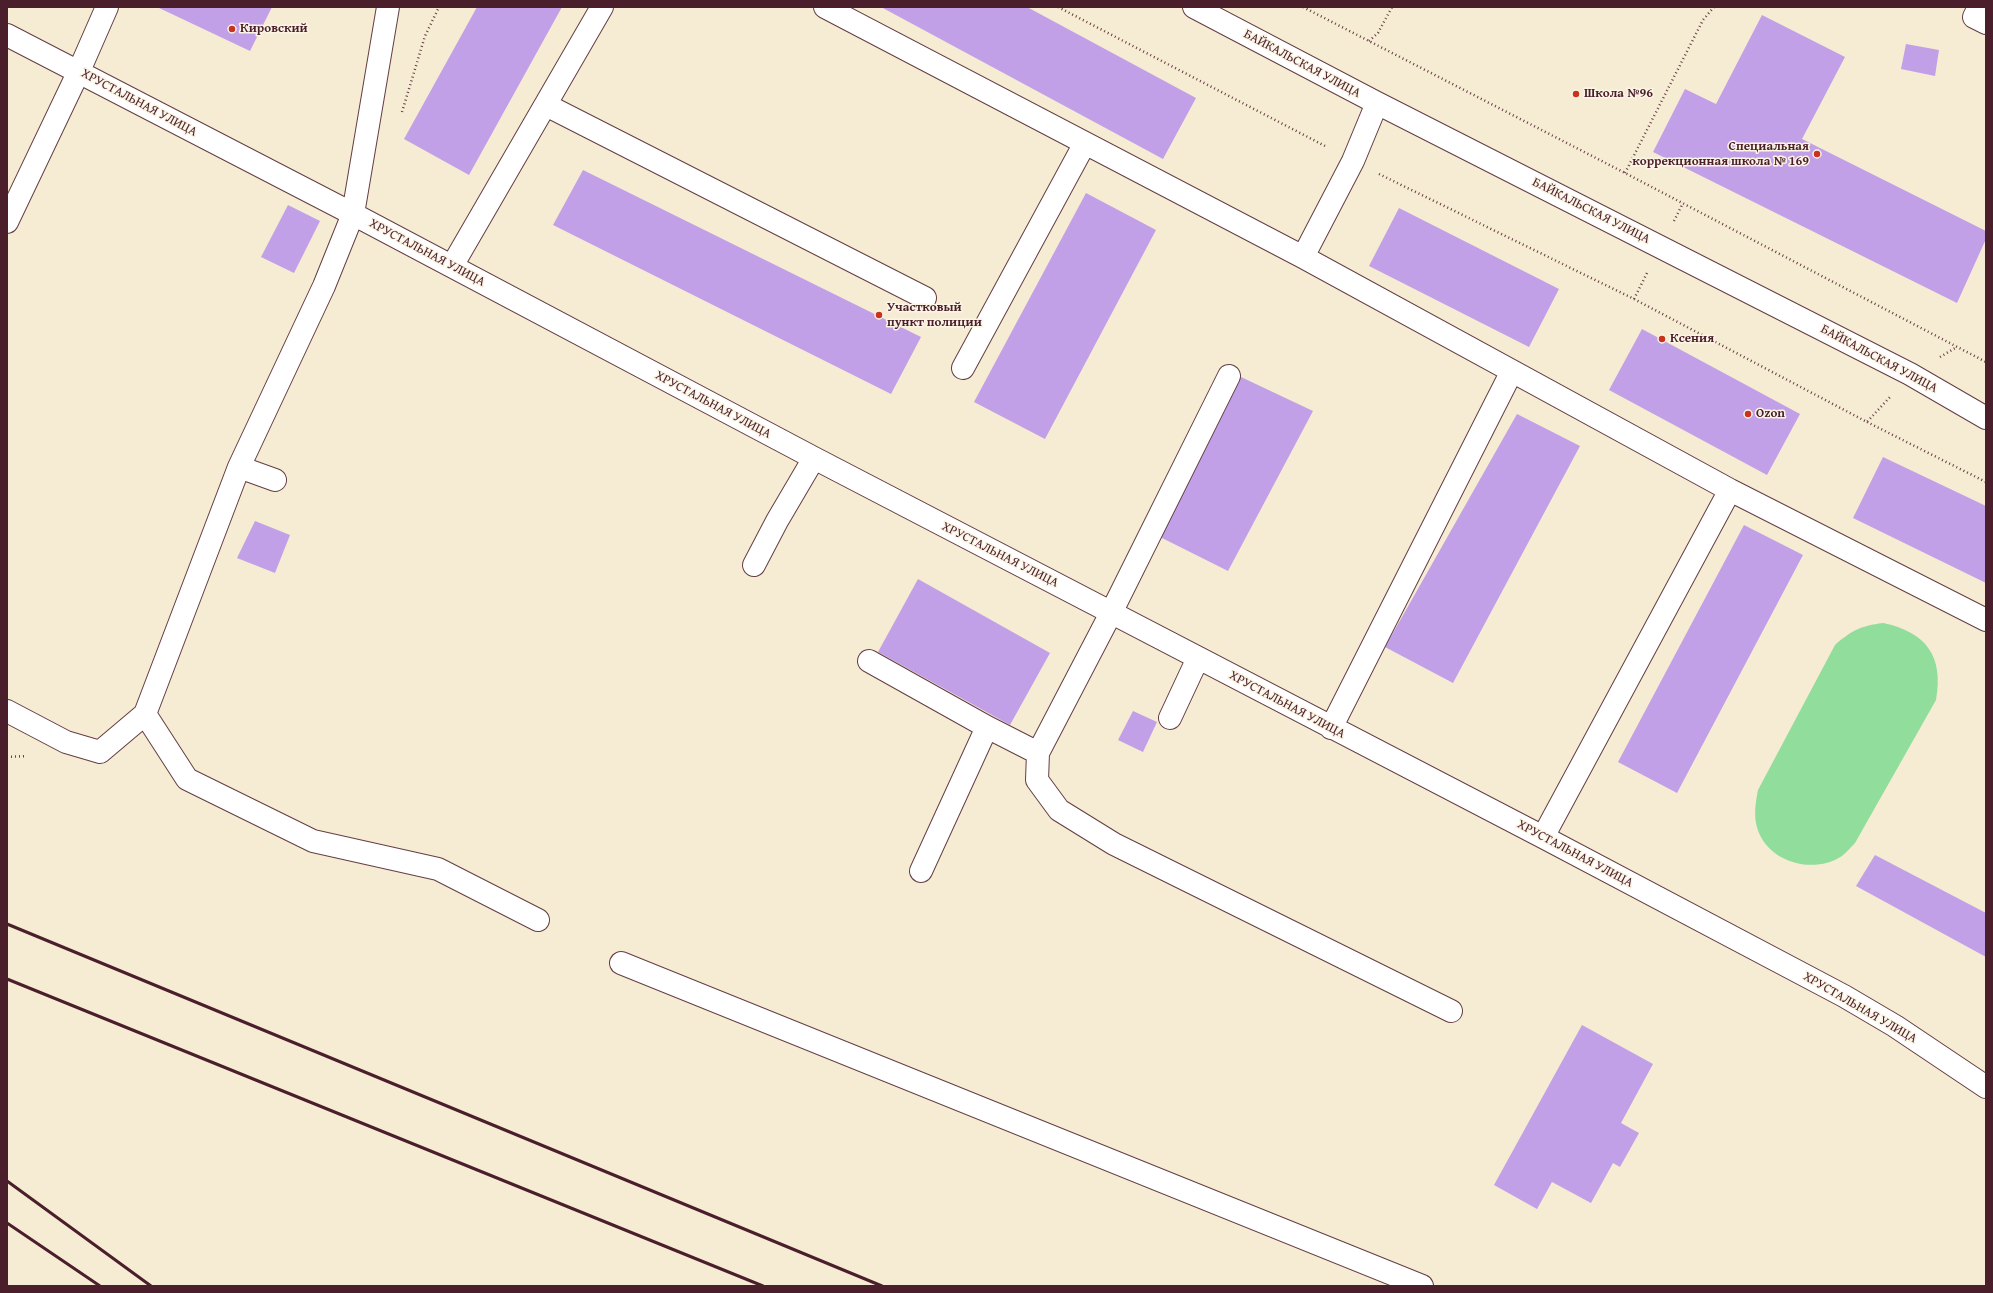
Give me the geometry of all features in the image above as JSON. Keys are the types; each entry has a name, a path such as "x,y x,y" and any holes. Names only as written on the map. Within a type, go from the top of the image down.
{"street":[{"path":"7,222 79,71 107,7"},
{"path":"7,711 66,742 100,752 145,714 239,467 324,286 353,214 388,7"},
{"path":"452,266 602,7"},
{"path":"825,7 1303,257 1730,490 1986,620"},
{"name":"БАЙКАЛЬСКАЯ УЛИЦА","path":"1194,7 1377,103 1910,374 1986,418"},
{"path":"1979,7 1974,17 1986,23"},
{"name":"ХРУСТАЛЬНАЯ УЛИЦА","path":"7,35 353,214 814,458 1543,837 1844,996 1895,1026 1986,1086"},
{"path":"1303,257 1353,161 1377,103"},
{"path":"546,105 925,298"},
{"path":"963,368 1085,143"},
{"path":"1331,728 1512,371"},
{"path":"1229,376 1111,612 1038,753 1037,780 1059,810 1114,844 1450,1011"},
{"path":"754,565 777,521 814,458"},
{"path":"239,467 275,480"},
{"path":"1543,837 1730,490"},
{"path":"1170,718 1198,658"},
{"path":"869,661 987,727 1038,753"},
{"path":"145,714 187,779 312,841 438,869 538,920"},
{"path":"921,871 987,727"},
{"path":"621,963 1422,1286"}],"path":[{"path":"400,116 425,36 440,7"},
{"path":"1058,7 1353,161 1634,300 1867,422 1986,482"},
{"path":"1303,7 1625,173 1986,362"},
{"path":"1369,41 1378,33 1392,7"},
{"path":"1625,173 1703,20 1714,7"},
{"path":"1867,422 1910,374 1957,347"}],"green space":[{"path":"1883,623 1898,627 1911,633 1929,648 1937,671 1938,684 1936,700 1855,843 1842,856 1830,862 1817,865 1790,861 1778,855 1768,847 1760,836 1755,814 1758,790 1835,645 1857,630"}],"building":[{"name":"Кировский","path":"157,7 272,7 250,51"},
{"path":"477,7 562,7 469,175 404,139"},
{"path":"881,7 1027,7 1196,98 1163,159"},
{"path":"1762,15 1845,57 1802,139 1986,231 1986,239 1957,303 1653,152 1685,89 1716,104"},
{"path":"1906,44 1939,50 1935,76 1901,69"},
{"path":"583,170 921,337 891,394 553,225"},
{"path":"1086,193 1156,230 1045,439 974,402"},
{"path":"288,205 320,221 294,273 261,257"},
{"path":"1399,208 1559,289 1529,347 1369,266"},
{"path":"1642,329 1800,414 1767,475 1609,390"},
{"path":"1241,377 1313,411 1228,571 1160,537"},
{"path":"1517,414 1580,446 1453,683 1385,647"},
{"path":"1883,457 1986,506 1986,583 1853,518"},
{"path":"255,521 290,535 275,573 237,558"},
{"path":"1744,525 1803,555 1677,793 1618,762"},
{"path":"918,579 1050,653 1010,725 878,652"},
{"path":"1133,711 1157,722 1143,752 1118,740"},
{"path":"1875,855 1986,913 1986,957 1856,886"},
{"path":"1582,1025 1653,1064 1621,1123 1639,1133 1620,1167 1613,1163 1591,1203 1552,1182 1537,1209 1494,1185"}],"railway":[{"path":"7,924 882,1286"},
{"path":"7,979 763,1286"},
{"path":"7,1181 151,1286"},
{"path":"7,1223 100,1286"}],"place":[{"name":"Кировский","path":"232,29"},
{"name":"Школа №96","path":"1576,94"},
{"name":"Специальная коррекционная школа № 169","path":"1817,154"},
{"name":"Участковый пункт полиции","path":"879,315"},
{"name":"Ксения","path":"1662,339"},
{"name":"Ozon","path":"1748,414"}]}
